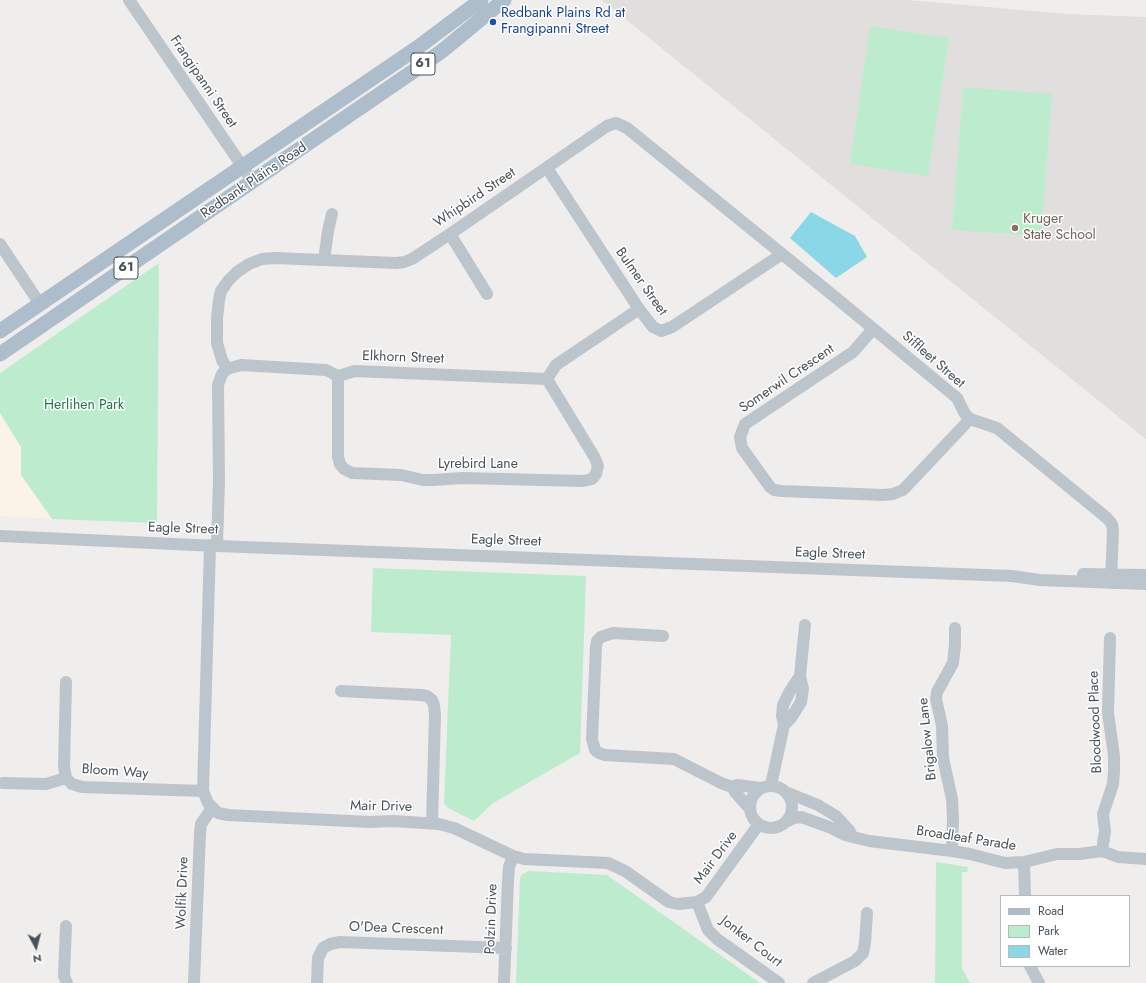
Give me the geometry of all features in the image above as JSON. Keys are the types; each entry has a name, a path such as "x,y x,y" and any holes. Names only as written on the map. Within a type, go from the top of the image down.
{"main road":[{"name":"Redbank Plains Road","path":"0,331 417,48 481,0"},
{"name":"Redbank Plains Road","path":"0,354 418,68 442,51 504,0"}],"street":[{"name":"Frangipanni Street","path":"129,0 253,182"},
{"name":"Whipbird Street","path":"227,369 222,360 217,343 216,318 218,300 228,281 237,272 249,264 262,259 275,258 396,263 412,259 607,126 616,123 627,128 782,254"},
{"name":"Bulmer Street","path":"547,168 638,309 653,327 662,331 672,327 782,254"},
{"path":"324,260 332,214"},
{"path":"450,234 487,294"},
{"path":"0,244 40,304"},
{"name":"Siffleet Street","path":"782,254 957,398 965,414 970,419"},
{"path":"547,379 556,365 638,309"},
{"name":"Somerwil Crescent","path":"874,329 853,352 744,424 740,437 742,448 770,487 774,490 782,491 883,495 894,494 903,490 970,419"},
{"path":"212,808 203,791 213,546 219,481 218,385 222,374 227,369 241,365 326,370 338,376"},
{"name":"Elkhorn Street","path":"338,376 355,371 547,379"},
{"name":"Lyrebird Lane","path":"338,376 338,457 340,464 344,469 352,473 401,475 423,480 462,478 583,481 592,479 596,474 598,466 596,458 547,379"},
{"path":"970,419 997,428 1107,518 1112,524 1113,531 1112,578"},
{"name":"Eagle Street","path":"0,536 213,546 1012,576 1040,580 1112,578 1146,575"},
{"name":"Eagle Street","path":"1112,578 1146,584"},
{"path":"788,793 792,802 792,812 788,820 780,826 767,828 759,824 752,817 750,809 751,799 754,793 766,787 784,725 791,718 800,702 803,688 800,676 805,625"},
{"name":"Brigalow Lane","path":"952,850 952,799 943,758 942,726 936,699 937,692 953,663 955,628"},
{"path":"663,636 612,633 601,636 598,641 596,647 592,740 593,745 599,753 605,755 674,759 714,781 732,787 780,787 788,793 818,805 836,816 849,830 852,836"},
{"name":"Bloodwood Place","path":"1102,852 1105,831 1103,814 1113,784 1114,771 1114,756 1108,713 1110,638"},
{"path":"66,682 64,767 66,778"},
{"path":"341,691 421,694 432,700 435,715 432,823"},
{"name":"Bloom Way","path":"3,783 46,784 57,782 66,778 72,784 82,787 203,791"},
{"path":"732,787 750,809"},
{"name":"Mair Drive","path":"212,808 218,813 228,815 369,822 394,820 446,825 514,856 524,859 608,863 625,872 669,902 678,904 697,902 706,897 759,824"},
{"name":"Wolfik Drive","path":"194,983 200,833 201,824 212,808"},
{"name":"Broadleaf Parade","path":"788,820 801,817 844,834 869,841 885,844 952,850 1005,863 1024,862 1057,854 1102,852 1118,857 1146,859"},
{"name":"Polzin Drive","path":"504,983 509,867 514,856"},
{"path":"1024,862 1025,895"},
{"name":"Jonker Court","path":"697,902 708,930 717,939 779,983"},
{"path":"813,983 855,961 863,953 867,913"},
{"path":"66,926 64,976 67,983"},
{"name":"O'Dea Crescent","path":"317,983 318,958 323,948 330,944 340,942 506,948"},
{"path":"1031,967 1039,983"}],"shaded area":[{"name":"Kruger State School","path":"602,0 907,0 1068,14 1146,17 1146,439"},
{"path":"0,413 21,447 21,475 52,519 0,516"}],"green space":[{"path":"870,26 949,38 928,176 850,164"},
{"path":"963,87 1052,94 1041,236 952,230"},
{"name":"Herlihen Park","path":"159,263 157,523 52,519 21,475 21,447 0,413 0,373"},
{"path":"373,568 586,576 580,753 493,803 474,821 448,808 444,803 451,635 371,632"},
{"path":"936,862 968,867 967,872 962,872 962,968 970,983 934,983"},
{"path":"529,871 607,875 760,983 516,983 520,878 522,874"}],"water":[{"path":"811,212 855,236 867,257 836,278 790,238"}],"place":[{"name":"Redbank Plains Rd at Frangipanni Street","path":"493,22"},
{"name":"Kruger State School","path":"1015,228"}]}
